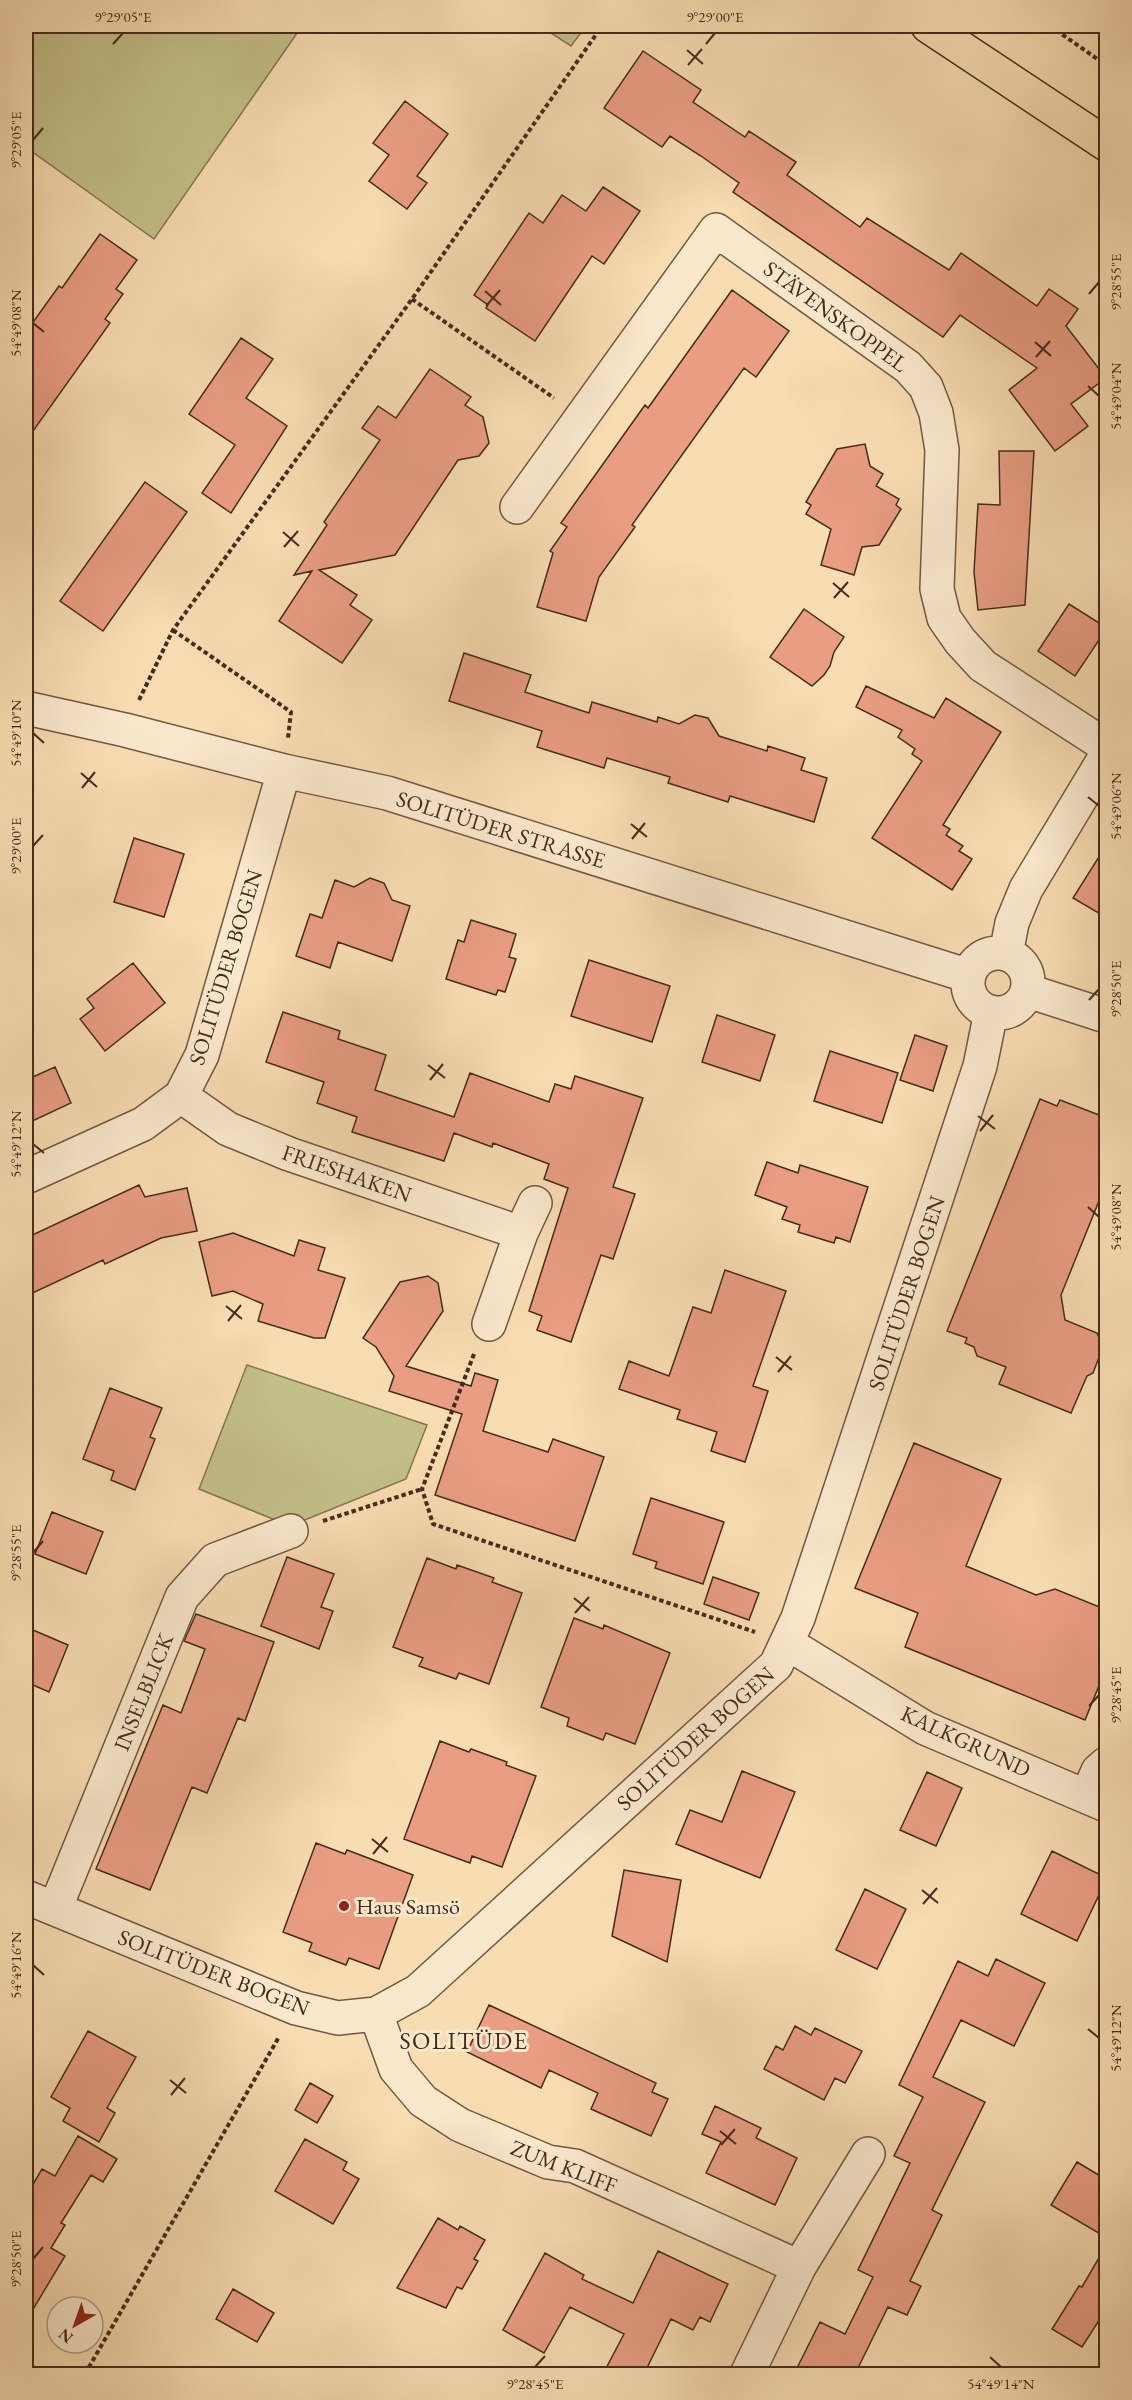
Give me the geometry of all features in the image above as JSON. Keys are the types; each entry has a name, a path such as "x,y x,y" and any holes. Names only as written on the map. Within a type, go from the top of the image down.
{"main road":[{"path":"928,26 1107,144"}],"street":[{"name":"STÄVENSKOPPEL","path":"518,507 716,230 908,367 926,387 936,412 942,450 937,589 944,618 960,641 983,666 1107,746"},
{"name":"SOLITÜDER STRASSE","path":"26,708 125,730 284,771 387,793 969,976"},
{"path":"1006,954 1012,923 1026,889 1107,756"},
{"name":"SOLITÜDER BOGEN","path":"26,1177 143,1124 181,1096 202,1055 284,771"},
{"path":"994,953 1006,954 1017,959 1024,968 1028,980 1028,991 1023,1002 1014,1010 1002,1013 991,1012 980,1007 973,999 969,987 969,976 974,965 983,957 994,953"},
{"path":"1028,991 1107,1016"},
{"name":"SOLITÜDER BOGEN","path":"40,1903 296,2008 338,2018 376,2014 418,1991 776,1665 798,1618 980,1066 991,1012"},
{"name":"FRIESHAKEN","path":"181,1096 228,1129 288,1154 521,1233"},
{"path":"489,1324 521,1233 535,1203"},
{"name":"INSELBLICK","path":"40,1903 182,1597 215,1560 291,1531"},
{"name":"KALKGRUND","path":"787,1643 925,1728 1096,1800 1098,1771 1107,1764"},
{"name":"ZUM KLIFF","path":"376,2014 396,2069 423,2101 460,2125 548,2162 575,2166 799,2266"},
{"path":"747,2374 799,2266 868,2154"}],"path":[{"path":"125,730 173,630 412,299 602,26"},
{"path":"1050,26 1107,65"},
{"path":"412,299 582,417"},
{"path":"173,630 291,712 284,771"},
{"path":"489,1324 481,1336 422,1489 433,1524 787,1643"},
{"path":"291,1531 422,1489"},
{"path":"85,2374 296,2008"}],"shaded area":[{"path":"26,26 302,26 154,239 27,148"},
{"path":"540,26 586,26 571,46"},
{"path":"247,1365 427,1425 406,1479 290,1526 199,1489"}],"building":[{"path":"643,51 701,90 693,102 745,137 749,131 796,162 787,175 860,227 867,218 949,270 961,253 1037,306 1049,289 1078,309 1066,326 1106,378 1071,404 1088,426 1055,451 1009,390 1037,368 960,315 943,337 733,192 739,183 701,156 670,136 662,147 604,108"},
{"path":"405,101 448,134 417,176 427,183 407,209 369,181 389,155 373,143"},
{"path":"603,187 640,211 604,264 592,256 535,341 486,308 488,305 474,295 529,213 543,223 562,195 586,211"},
{"path":"100,234 137,260 116,289 123,294 105,319 110,323 26,441 26,332 59,286 62,288"},
{"path":"732,290 789,331 756,377 744,368 632,525 635,527 599,577 586,621 537,607 553,553 550,551 567,527 561,523 645,405 648,408"},
{"path":"241,338 273,359 246,398 287,426 231,513 202,493 235,445 189,414"},
{"path":"430,369 471,397 465,405 483,417 489,443 479,456 458,460 395,555 319,570 357,595 350,605 372,620 342,663 279,621 312,571 294,575 327,525 324,522 380,440 362,428 378,406 396,418"},
{"path":"865,444 870,466 883,474 876,486 899,499 896,505 901,509 879,545 862,547 854,575 821,565 831,529 806,514 811,505 806,502 837,449"},
{"path":"999,451 1034,451 1025,605 978,610 974,572 978,504 1000,505"},
{"path":"145,482 187,512 103,631 60,601"},
{"path":"1069,604 1107,628 1075,676 1038,651"},
{"path":"804,609 844,637 834,652 830,666 812,686 770,657"},
{"path":"464,653 531,675 525,692 589,713 592,702 657,722 658,717 679,724 695,715 708,718 719,736 767,751 768,746 805,758 801,770 827,778 814,822 730,796 728,802 668,783 670,777 607,758 604,768 537,747 542,731 449,701"},
{"path":"866,686 934,718 946,698 1001,732 943,825 950,829 946,835 963,846 959,851 972,859 952,890 872,838 922,761 912,754 915,749 898,737 902,730 856,707"},
{"path":"134,838 184,854 164,917 114,902"},
{"path":"1107,844 1107,918 1073,898"},
{"path":"370,878 384,883 392,900 410,906 392,961 338,942 330,968 296,956 310,914 322,918 335,880 354,887"},
{"path":"471,920 516,934 509,957 516,959 505,992 498,990 496,995 446,979 458,940 464,942"},
{"path":"589,960 670,986 652,1042 571,1016"},
{"path":"133,963 165,1003 105,1051 80,1019 94,1008 87,999"},
{"path":"283,1012 340,1031 338,1039 386,1055 375,1090 454,1117 470,1073 549,1102 555,1084 571,1089 575,1076 643,1098 613,1187 635,1194 613,1259 601,1255 571,1342 537,1330 542,1316 529,1311 568,1188 544,1179 549,1164 493,1143 492,1147 454,1133 444,1161 352,1132 357,1117 317,1103 324,1082 266,1062"},
{"path":"717,1015 775,1035 760,1081 702,1062"},
{"path":"915,1035 947,1046 933,1091 900,1080"},
{"path":"830,1051 898,1073 882,1123 814,1101"},
{"path":"55,1067 71,1103 26,1124 26,1080"},
{"path":"1040,1099 1057,1106 1060,1100 1107,1118 1107,1181 1061,1295 1065,1320 1097,1333 1103,1347 1093,1373 1087,1376 1071,1413 999,1384 1006,1367 977,1356 974,1347 965,1343 967,1338 947,1331"},
{"path":"767,1162 798,1173 800,1165 868,1187 850,1242 836,1237 834,1243 798,1232 800,1225 782,1219 787,1207 755,1195"},
{"path":"139,1185 145,1197 187,1188 197,1231 161,1238 105,1264 103,1260 26,1296 26,1238"},
{"path":"233,1233 294,1256 299,1240 325,1248 318,1270 345,1278 325,1338 314,1338 258,1321 263,1304 233,1291 212,1296 199,1242"},
{"path":"725,1270 786,1291 753,1386 768,1391 745,1462 711,1451 717,1432 677,1419 680,1410 619,1389 629,1361 669,1376 693,1307 711,1313"},
{"path":"428,1276 438,1283 443,1311 406,1366 471,1386 475,1373 498,1380 483,1431 548,1452 553,1439 604,1457 575,1541 435,1495 462,1414 389,1391 394,1376 376,1347 363,1338 400,1282"},
{"path":"110,1388 162,1408 150,1437 155,1439 135,1490 111,1480 114,1471 83,1459"},
{"path":"914,1443 1001,1479 966,1566 1036,1595 1055,1589 1107,1610 1107,1666 1085,1720 905,1647 918,1613 855,1588"},
{"path":"651,1498 724,1522 703,1584 655,1568 657,1562 633,1554"},
{"path":"52,1512 103,1532 86,1574 35,1554"},
{"path":"287,1557 334,1574 321,1607 333,1611 319,1649 261,1626"},
{"path":"427,1558 456,1569 457,1565 494,1578 492,1582 522,1593 489,1684 459,1673 456,1679 419,1666 423,1658 393,1647"},
{"path":"713,1577 759,1593 749,1620 704,1604"},
{"path":"196,1614 274,1642 245,1721 238,1718 207,1793 192,1787 150,1890 96,1869 163,1705 181,1713 205,1649 184,1641"},
{"path":"574,1618 603,1629 604,1625 670,1653 635,1744 606,1733 603,1740 567,1726 569,1718 541,1707"},
{"path":"26,1627 68,1645 49,1692 26,1682"},
{"path":"440,1741 469,1752 471,1749 507,1762 506,1765 536,1776 502,1867 472,1856 470,1863 404,1839"},
{"path":"742,1771 795,1792 760,1878 676,1844 690,1810 722,1822"},
{"path":"927,1772 962,1788 936,1846 900,1830"},
{"name":"Haus Samsö","path":"316,1843 345,1854 347,1850 413,1875 379,1969 349,1958 346,1965 309,1951 312,1943 283,1932"},
{"path":"1052,1851 1107,1878 1077,1941 1021,1914"},
{"path":"624,1870 681,1880 667,1962 612,1936"},
{"path":"865,1889 906,1909 877,1969 836,1950"},
{"path":"996,1959 1045,1983 1014,2046 961,2020 933,2077 985,2102 932,2210 942,2215 910,2281 921,2286 907,2315 888,2307 855,2374 794,2374 820,2322 845,2334 873,2277 858,2270 910,2163 894,2156 923,2097 899,2085 958,1961 988,1976"},
{"path":"489,2005 656,2083 652,2092 668,2099 651,2136 591,2109 598,2093 549,2070 541,2088 467,2052"},
{"path":"795,2026 811,2035 815,2028 862,2051 845,2083 835,2078 824,2100 764,2069 776,2046 783,2050"},
{"path":"88,2031 136,2057 107,2108 115,2113 99,2142 63,2121 70,2108 51,2097"},
{"path":"310,2083 333,2096 317,2123 295,2110"},
{"path":"715,2106 761,2128 756,2138 797,2158 775,2205 706,2173 721,2142 702,2134"},
{"path":"78,2136 117,2159 103,2182 91,2175 61,2223 65,2225 51,2248 65,2256 26,2321 26,2196 42,2169 55,2176"},
{"path":"305,2139 347,2162 343,2170 359,2179 333,2224 275,2191"},
{"path":"1077,2162 1107,2180 1107,2238 1051,2205"},
{"path":"438,2218 458,2230 460,2226 485,2240 474,2259 478,2261 462,2289 457,2287 446,2308 397,2288"},
{"path":"1107,2244 1107,2308 1082,2347 1052,2329 1079,2286 1082,2287"},
{"path":"658,2251 728,2284 710,2322 700,2317 693,2330 671,2319 644,2374 603,2374 624,2334 570,2307 544,2353 503,2330 545,2253 584,2275 582,2279 633,2303"},
{"path":"233,2289 274,2313 257,2342 216,2319"}],"place":[{"name":"Haus Samsö","path":"344,1906"}],"district":[{"name":"SOLITÜDE","path":"464,2041"}]}
